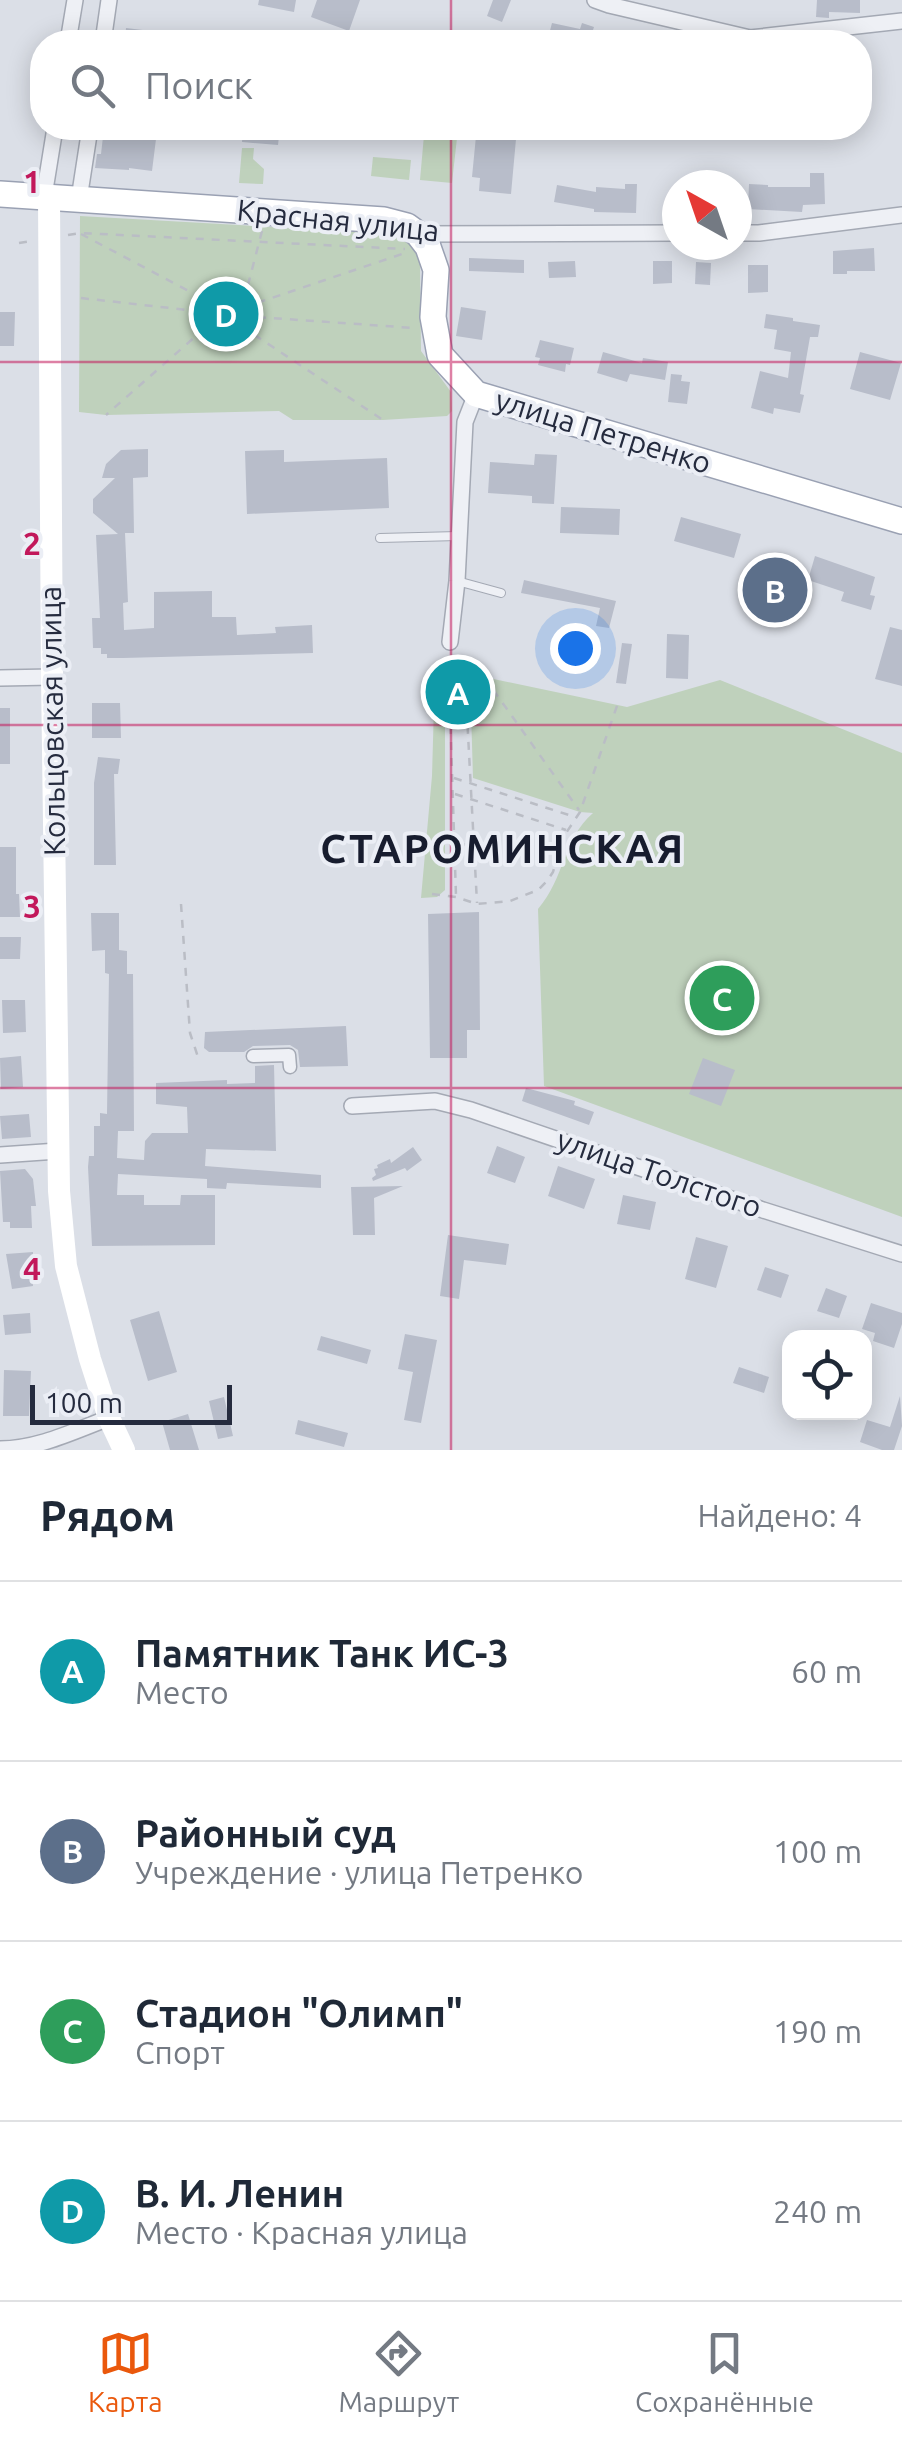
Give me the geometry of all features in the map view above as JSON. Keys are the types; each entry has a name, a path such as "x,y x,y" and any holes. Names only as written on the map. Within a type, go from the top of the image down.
{"main road":[{"name":"Красная улица","path":"0,194 384,220 407,226 418,234"},
{"name":"Кольцовская улица","path":"46,196 58,1151 66,1266 90,1359 124,1450"},
{"name":"улица Петренко","path":"418,234 428,246 436,270 434,317 440,356 476,394 902,522"}],"street":[{"path":"70,30 74,0"},
{"path":"105,30 109,0"},
{"path":"595,0 716,30"},
{"path":"822,30 902,21"},
{"name":"Кольцовская улица","path":"46,196 53,140"},
{"path":"79,199 88,140"},
{"path":"752,234 902,215"},
{"name":"Красная улица","path":"418,234 662,234"},
{"path":"450,642 457,581 464,422 476,394"},
{"path":"0,678 52,677"},
{"path":"252,1056 290,1054 290,1068"},
{"name":"улица Толстого","path":"352,1112 435,1101 471,1110 902,1254"},
{"path":"0,1155 58,1151"},
{"path":"0,1448 45,1446 109,1418"}],"lane":[{"path":"380,538 458,536"},
{"path":"457,581 502,593"}],"path":[{"path":"240,325 264,226"},
{"path":"80,233 416,249 242,308 216,305 80,233"},
{"path":"80,298 214,313"},
{"path":"214,322 216,305"},
{"path":"241,316 420,328"},
{"path":"106,415 214,322 240,325 383,420"},
{"path":"484,676 580,812"},
{"path":"448,678 456,898"},
{"path":"465,678 477,904"},
{"path":"432,894 477,904 510,901 538,890 553,872 567,830 580,812 618,703"},
{"path":"453,778 575,817"},
{"path":"454,794 567,830"},
{"path":"456,845 472,844"},
{"path":"181,904 190,1033 198,1056"}],"green space":[{"path":"424,140 457,140 452,183 420,180"},
{"path":"242,148 254,148 253,159 264,169 263,184 239,183"},
{"path":"373,157 411,160 409,180 371,176"},
{"path":"80,216 393,234 403,239 420,262 421,351 451,392 452,411 447,416 383,420 293,420 279,411 106,415 79,412"},
{"path":"484,677 627,707 720,680 902,753 902,1217 544,1086 538,909 554,885 576,835 593,813 473,778 470,678"},
{"path":"434,706 445,706 445,890 437,897 421,898 432,776"}],"building":[{"path":"259,0 296,0 294,12 258,5"},
{"path":"317,0 360,0 349,30 311,17"},
{"path":"493,0 511,0 502,22 487,16"},
{"path":"817,0 860,0 860,13 829,12 829,18 816,17"},
{"path":"552,23 580,29 582,23 594,27 593,30 550,30"},
{"path":"103,140 156,140 152,171 95,168 97,154 101,154"},
{"path":"242,140 279,140 278,145"},
{"path":"476,140 516,140 511,194 479,191 480,178 472,177"},
{"path":"810,173 824,173 825,204 803,205 802,212 752,209 752,184 810,187"},
{"path":"625,184 637,184 636,213 594,212 554,202 557,185 596,192 596,187 625,189"},
{"path":"874,248 875,271 833,274 833,251"},
{"path":"469,258 524,260 524,273 469,271"},
{"path":"575,261 576,277 549,278 548,262"},
{"path":"653,261 672,261 672,283 653,284"},
{"path":"696,262 711,263 710,285 695,284"},
{"path":"748,265 768,265 768,292 748,293"},
{"path":"461,307 486,311 482,340 456,336"},
{"path":"0,312 15,312 14,346 0,346"},
{"path":"766,314 820,325 818,337 810,337 800,413 774,408 773,414 751,408 760,371 788,378 791,352 774,349 777,330 764,328"},
{"path":"540,340 574,348 565,372 538,365 540,358 535,357"},
{"path":"603,352 642,363 643,358 668,362 665,380 630,374 627,382 597,373"},
{"path":"860,352 901,363 890,400 850,389"},
{"path":"671,374 682,375 681,381 690,382 687,404 668,402"},
{"path":"148,449 148,477 133,478 134,533 125,533 128,602 123,603 124,630 154,628 154,592 212,591 212,617 236,617 237,635 276,633 275,627 312,625 313,653 107,658 107,654 101,654 101,648 93,648 92,618 100,618 96,535 118,534 93,513 93,499 115,478 102,478 106,464 121,450"},
{"path":"284,450 284,462 387,458 389,508 247,514 245,451"},
{"path":"535,454 557,455 554,504 532,503 532,496 488,493 490,462 534,465"},
{"path":"561,507 620,509 619,535 560,533"},
{"path":"681,517 741,534 734,558 674,541"},
{"path":"815,556 875,577 871,610 841,601 844,592 808,580"},
{"path":"767,566 800,576 790,610 752,598 761,570 765,572"},
{"path":"524,580 616,601 609,628 596,626 600,608 521,593"},
{"path":"890,627 902,630 902,686 875,679"},
{"path":"667,634 689,635 688,679 666,678"},
{"path":"622,643 632,644 626,684 616,683"},
{"path":"92,703 120,703 121,738 92,738"},
{"path":"0,708 10,708 10,764 0,764"},
{"path":"98,757 120,759 118,774 114,774 116,865 94,865 94,783"},
{"path":"0,847 16,847 20,917 0,917"},
{"path":"479,912 480,1030 467,1030 467,1058 430,1058 428,914"},
{"path":"91,913 119,913 119,950 127,951 127,974 133,974 134,1131 118,1131 117,1158 144,1160 145,1141 152,1133 188,1133 187,1107 156,1104 156,1083 255,1083 255,1066 274,1065 276,1151 206,1149 205,1166 321,1175 321,1188 227,1183 226,1189 207,1188 207,1179 118,1174 117,1195 144,1195 144,1205 180,1205 181,1195 215,1195 215,1245 92,1246 88,1167 89,1156 94,1156 94,1126 100,1126 100,1113 107,1114 109,974 105,973 105,950 92,951"},
{"path":"0,937 21,937 20,959 0,959"},
{"path":"2,1000 25,1000 26,1032 3,1033"},
{"path":"346,1026 348,1066 300,1067 298,1050 290,1045 253,1046 244,1052 209,1052 204,1048 205,1032"},
{"path":"21,1056 23,1087 1,1089 0,1058"},
{"path":"703,1058 735,1070 721,1106 689,1094"},
{"path":"526,1088 575,1101 574,1105 594,1112 589,1125 522,1101"},
{"path":"29,1114 31,1137 2,1139 0,1116"},
{"path":"497,1146 525,1157 515,1183 487,1173"},
{"path":"413,1147 422,1160 407,1171 405,1168 373,1181 377,1165 390,1159 391,1163"},
{"path":"558,1166 595,1179 584,1209 548,1196"},
{"path":"25,1169 33,1179 36,1206 31,1206 32,1228 10,1228 10,1222 3,1222 0,1171"},
{"path":"403,1186 374,1198 375,1235 353,1235 351,1187"},
{"path":"623,1195 656,1202 650,1230 617,1224"},
{"path":"448,1235 509,1244 506,1265 464,1260 459,1299 440,1296"},
{"path":"696,1237 728,1246 716,1288 685,1279"},
{"path":"33,1252 33,1286 12,1289 6,1254"},
{"path":"765,1267 789,1275 781,1298 757,1290"},
{"path":"826,1288 847,1296 839,1318 817,1311"},
{"path":"871,1303 902,1313 894,1348 873,1341 875,1333 862,1329"},
{"path":"159,1311 177,1372 148,1381 130,1320"},
{"path":"30,1313 31,1333 5,1335 3,1315"},
{"path":"405,1334 437,1340 421,1423 404,1420 413,1372 398,1369"},
{"path":"321,1336 371,1350 367,1364 317,1350"},
{"path":"739,1367 769,1377 764,1393 733,1383"},
{"path":"4,1370 31,1371 29,1416 3,1416"},
{"path":"900,1396 902,1426 894,1450 860,1442 867,1420 890,1427"},
{"path":"224,1397 233,1436 218,1439 209,1401"},
{"path":"188,1414 199,1450 170,1450 162,1422"},
{"path":"298,1420 348,1433 344,1447 295,1434"}],"place":[{"name":"В. И. Ленин","path":"226,314"},
{"name":"Районный суд","path":"775,590"},
{"name":"Памятник Танк ИС-3","path":"458,692"},
{"name":"Стадион \"Олимп\"","path":"722,998"}],"district":[{"name":"СТАРОМИНСКАЯ","path":"503,849"}]}
